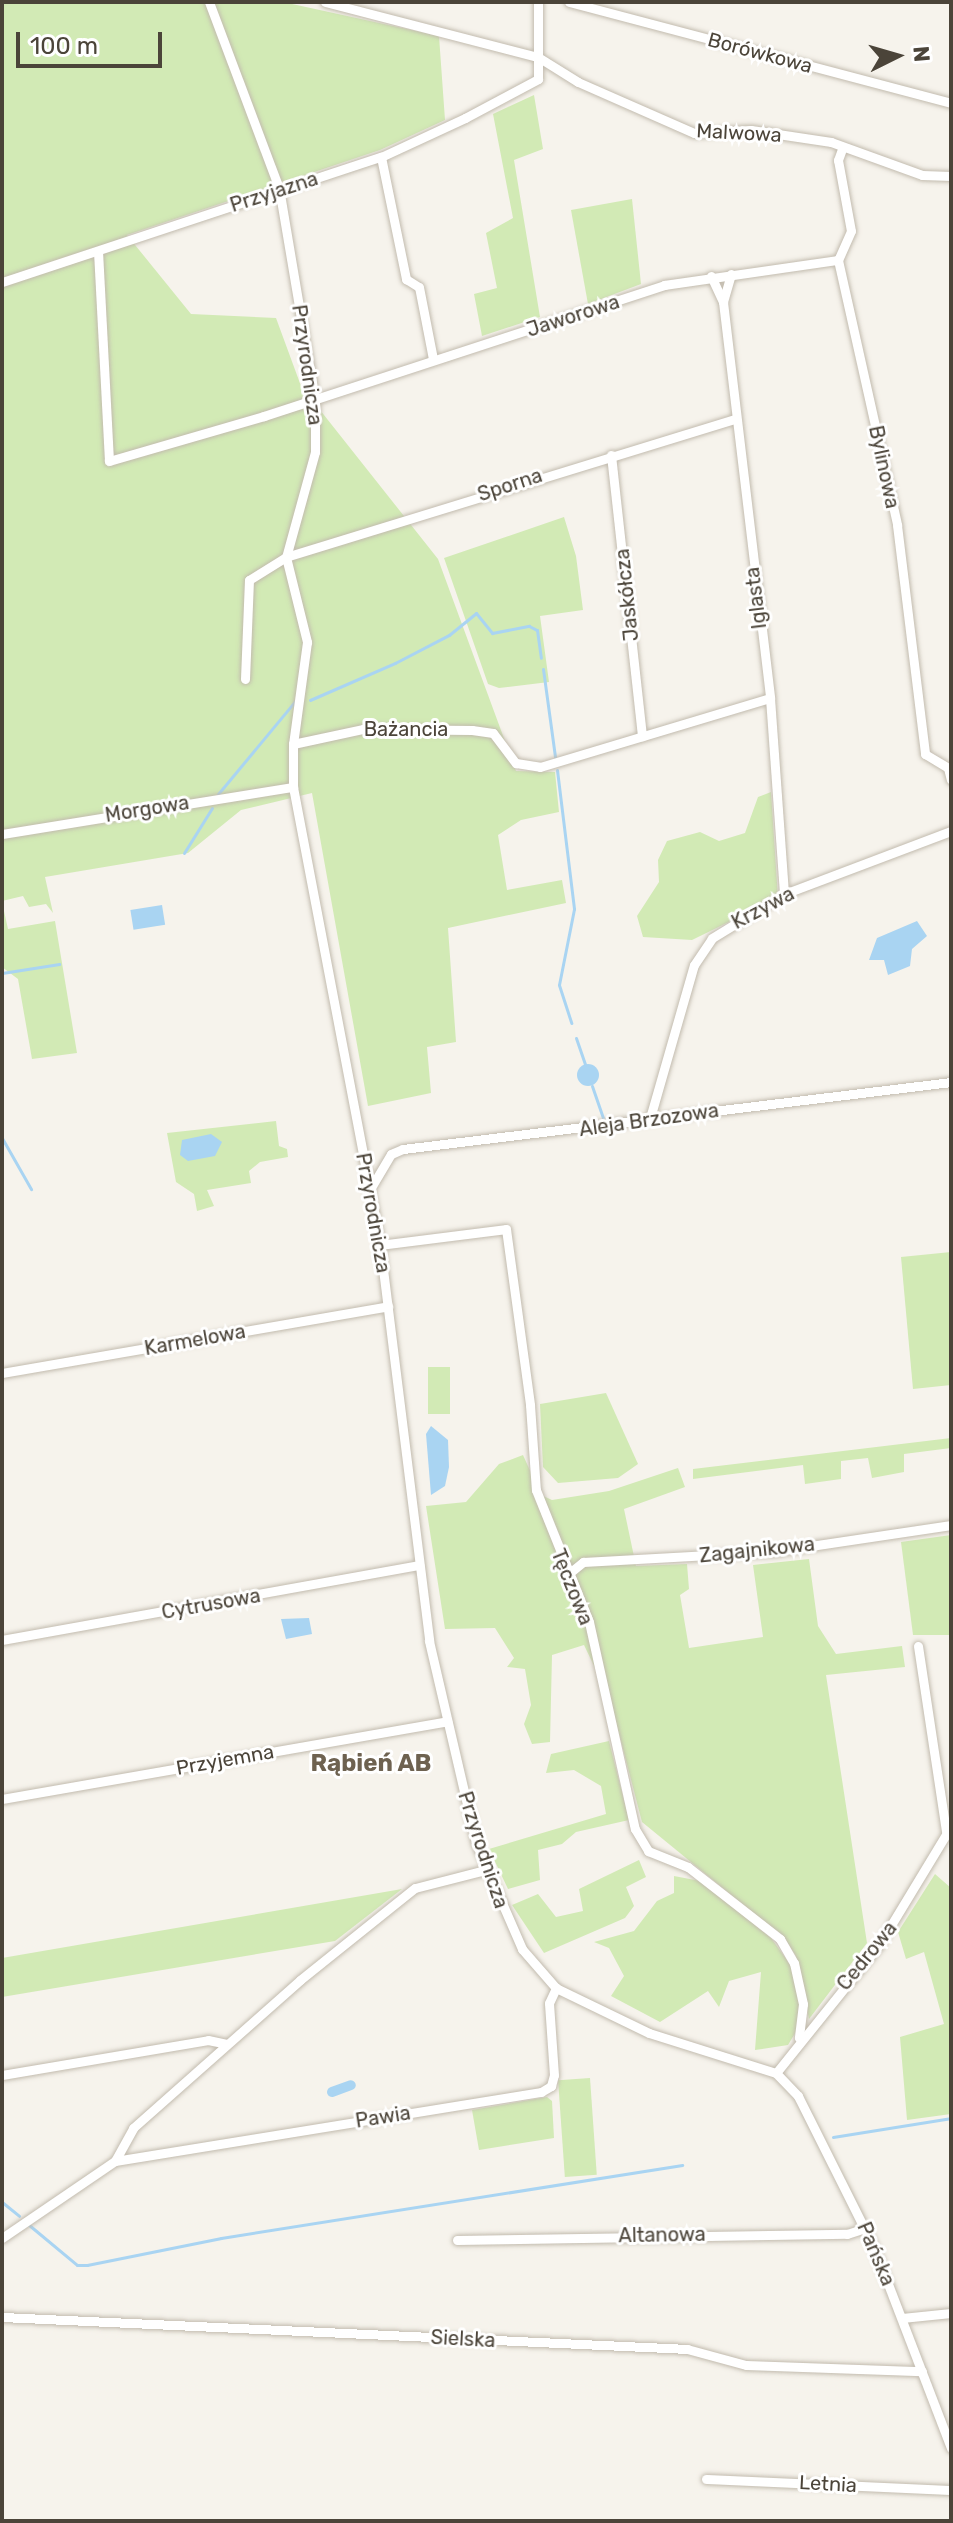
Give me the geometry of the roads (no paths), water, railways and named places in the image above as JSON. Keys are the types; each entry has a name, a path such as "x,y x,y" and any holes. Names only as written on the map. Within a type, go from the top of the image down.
{"street":[{"name":"Przyrodnicza","path":"209,2 279,188 315,400 315,452 286,557 307,642 293,744 293,787 380,1245 419,1565 447,1721 485,1870 522,1949 556,1988 649,2033 776,2073"},
{"name":"Malwowa","path":"325,2 365,6 538,57 578,82 694,133 751,130 831,142 842,149 922,175 951,176"},
{"path":"538,2 538,57"},
{"name":"Borówkowa","path":"569,2 951,103"},
{"name":"Przyjazna","path":"2,282 279,188 381,157 538,79 538,57"},
{"name":"Bylinowa","path":"842,149 838,160 851,231 838,260 897,525 925,754 948,768 951,780"},
{"path":"381,157 406,279 419,287 433,359"},
{"name":"Jaworowa","path":"98,251 109,461 315,400 664,285 838,260"},
{"name":"Iglasta","path":"723,302 731,274"},
{"name":"Iglasta","path":"711,276 723,302 770,698 784,894"},
{"name":"Sporna","path":"245,679 249,580 286,557 735,419"},
{"name":"Jaskółcza","path":"611,455 642,736"},
{"path":"642,736 770,698"},
{"name":"Bażancia","path":"293,744 339,731 472,730 493,733 507,756 527,767 540,767 642,736"},
{"name":"Morgowa","path":"2,834 293,787"},
{"name":"Krzywa","path":"650,1118 700,954 737,919 784,894 951,831"},
{"name":"Aleja Brzozowa","path":"369,1191 391,1154 403,1149 951,1082"},
{"name":"Tęczowa","path":"380,1245 506,1229 530,1405 536,1490 567,1575 589,1622 604,1709 642,1845 688,1867 780,1939 794,1963 803,2004 799,2038"},
{"name":"Karmelowa","path":"2,1373 388,1306"},
{"name":"Zagajnikowa","path":"567,1575 583,1562 777,1551 951,1525"},
{"name":"Cytrusowa","path":"2,1640 419,1565"},
{"name":"Cedrowa","path":"776,2073 799,2038 879,1945 949,1829 918,1646"},
{"name":"Przyjemna","path":"2,1799 447,1721"},
{"name":"Pawia","path":"115,2161 133,2128 227,2044 415,1888 485,1870"},
{"name":"Pawia","path":"2,2238 115,2161 541,2092 551,2086 554,2075 549,2003 556,1988"},
{"path":"2,2075 208,2040 227,2044"},
{"name":"Pańska","path":"776,2073 813,2120 866,2228 951,2448"},
{"name":"Altanowa","path":"457,2240 847,2234 866,2228"},
{"path":"902,2318 951,2313"},
{"name":"Sielska","path":"2,2317 687,2349 746,2365 922,2371"},
{"name":"Letnia","path":"706,2479 951,2490"}],"water":[{"path":"162,905 165,925 134,930 130,910"},
{"path":"917,921 927,936 912,949 910,966 888,975 884,960 869,960 877,938"},
{"path":"588,1064 596,1067 599,1075 596,1083 588,1086 580,1083 577,1075 580,1067"},
{"path":"211,1134 222,1142 215,1156 188,1161 180,1155 182,1140"},
{"path":"431,1426 448,1440 449,1467 445,1486 431,1495 426,1434"},
{"path":"309,1618 312,1634 286,1639 281,1619"}],"waterway":[{"path":"310,700 395,663 449,635 476,613 492,633 529,626 537,630 541,658"},
{"path":"543,669 555,757"},
{"path":"218,794 296,700"},
{"path":"557,770 574,909 559,985 571,1023"},
{"path":"184,853 212,808"},
{"path":"2,973 59,964"},
{"path":"576,1038 585,1064"},
{"path":"592,1086 604,1120"},
{"path":"2,1138 31,1189"},
{"path":"332,2092 351,2085"},
{"path":"833,2137 951,2118"},
{"path":"29,2225 77,2265 87,2265 221,2238 682,2165"},
{"path":"2,2202 19,2216"}],"district":[{"name":"Rąbień AB","path":"371,1764"}]}
